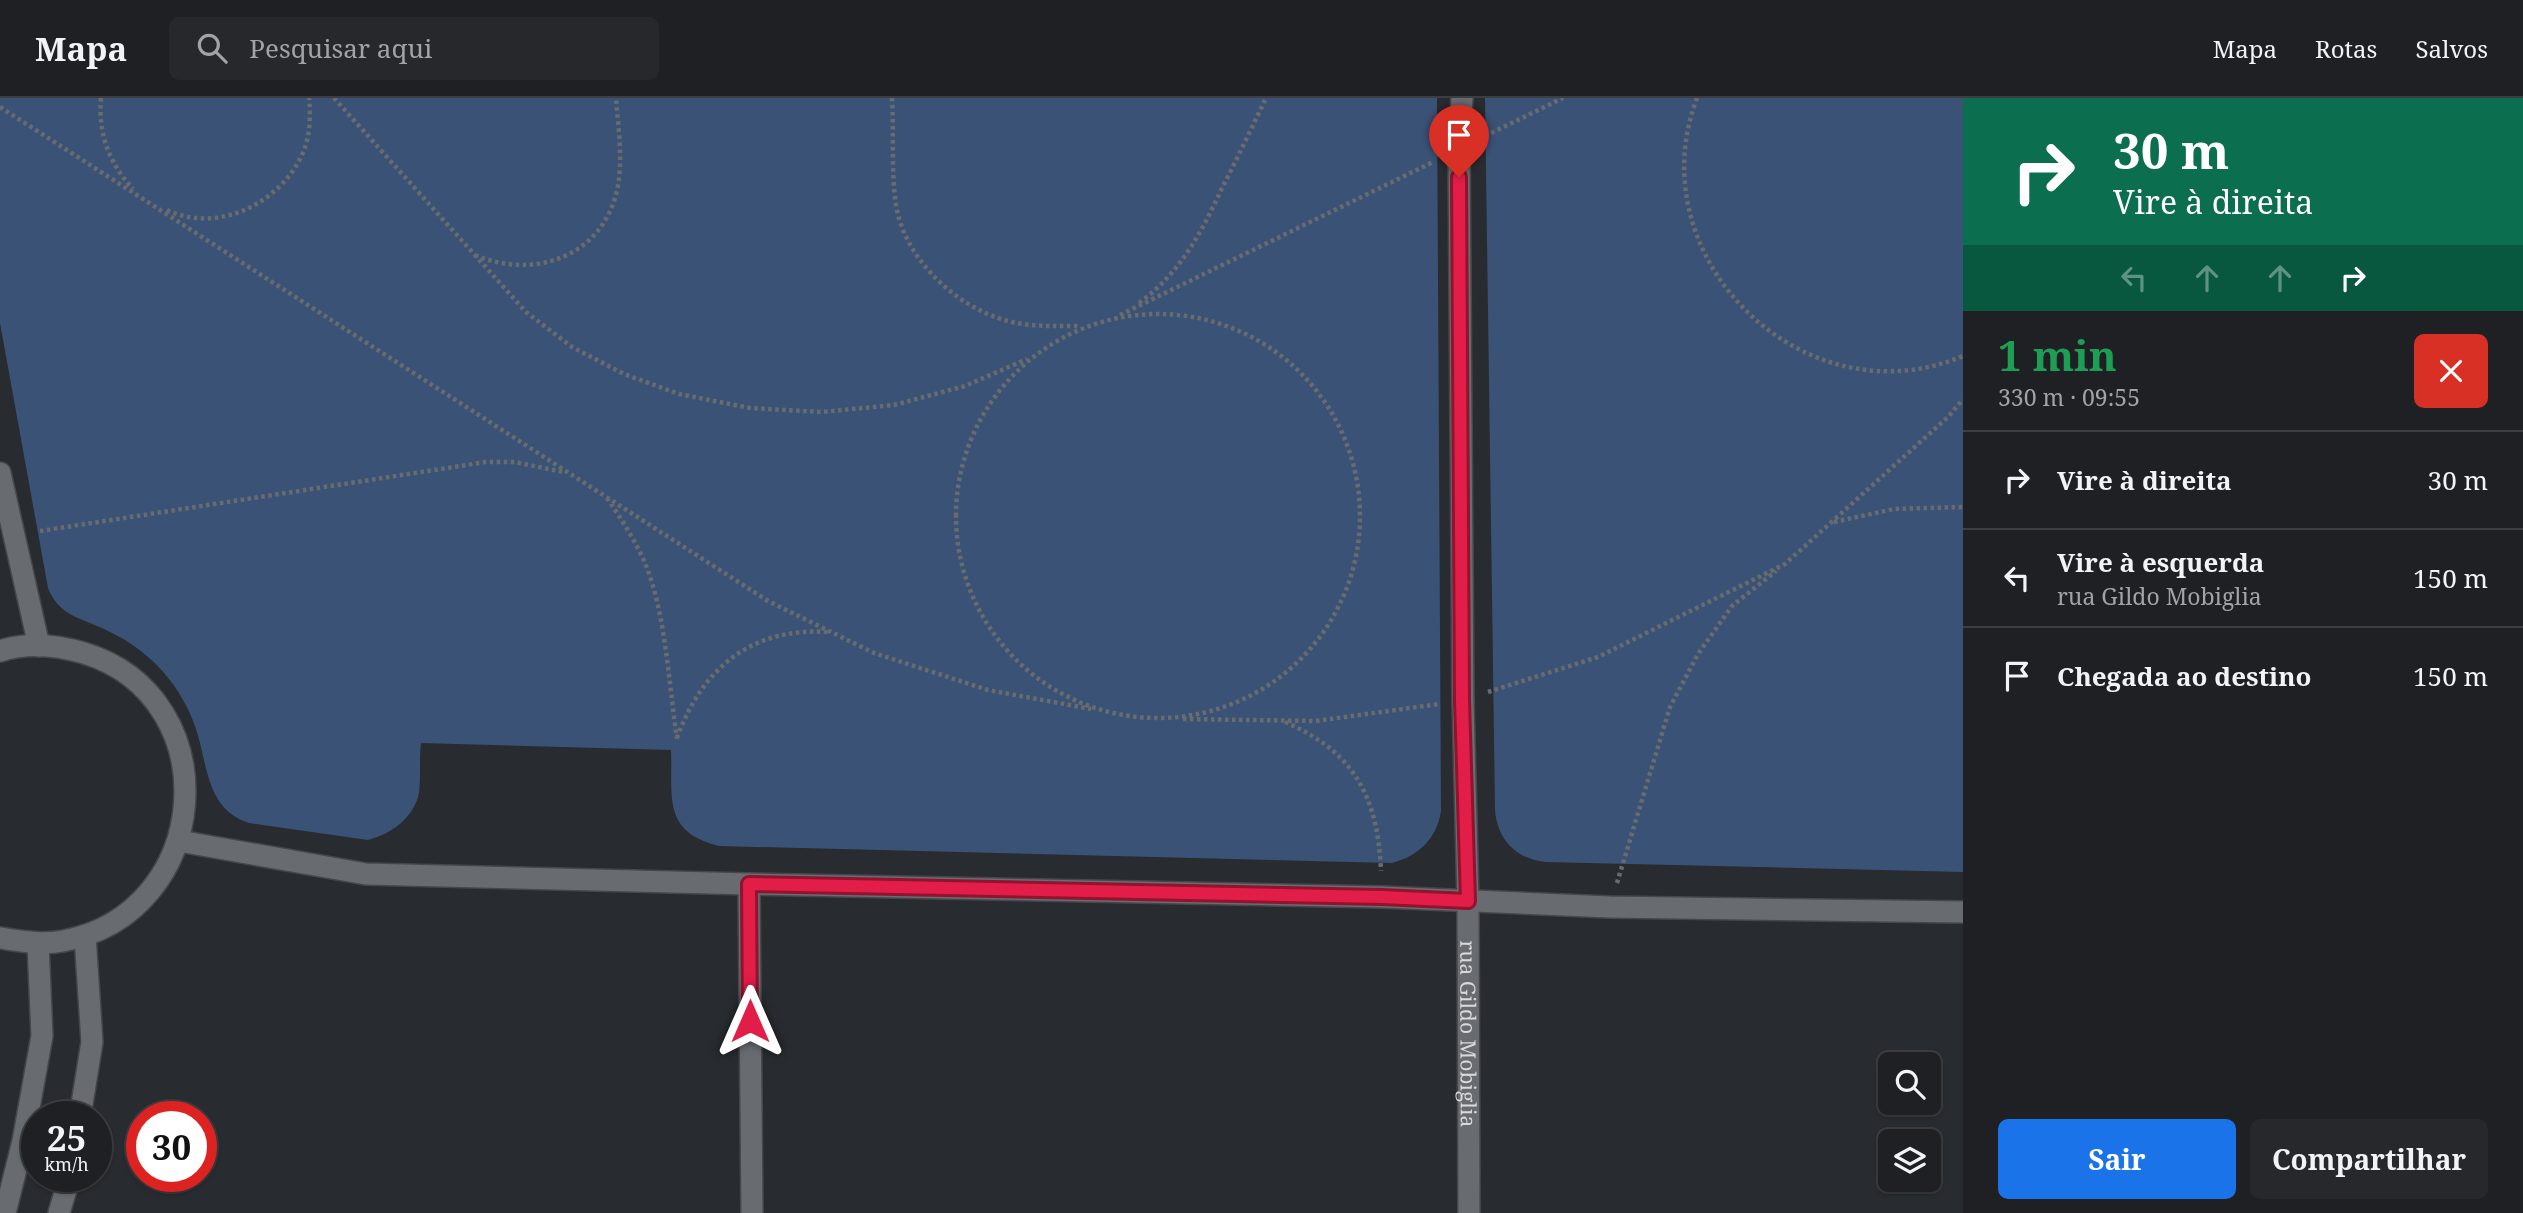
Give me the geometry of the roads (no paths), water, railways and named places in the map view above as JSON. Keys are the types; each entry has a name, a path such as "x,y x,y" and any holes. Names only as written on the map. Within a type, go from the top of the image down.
{"street":[{"name":"rua Gildo Mobiglia","path":"1462,98 1459,149 1462,700 1468,901 1469,1213"},
{"path":"0,473 39,646"},
{"path":"0,651 39,646 67,648 93,656 118,669 141,687 159,708 173,732 182,758 186,786 185,814 179,841 158,882 125,915 85,936 62,942 38,943 0,937"},
{"path":"179,841 366,874 1382,897 1609,907 1963,912"},
{"path":"749,884 752,1213"},
{"path":"82,1101 92,1042 85,936"},
{"path":"5,1213 23,1141 42,1036 38,943"},
{"path":"58,1213 65,1192"}]}
